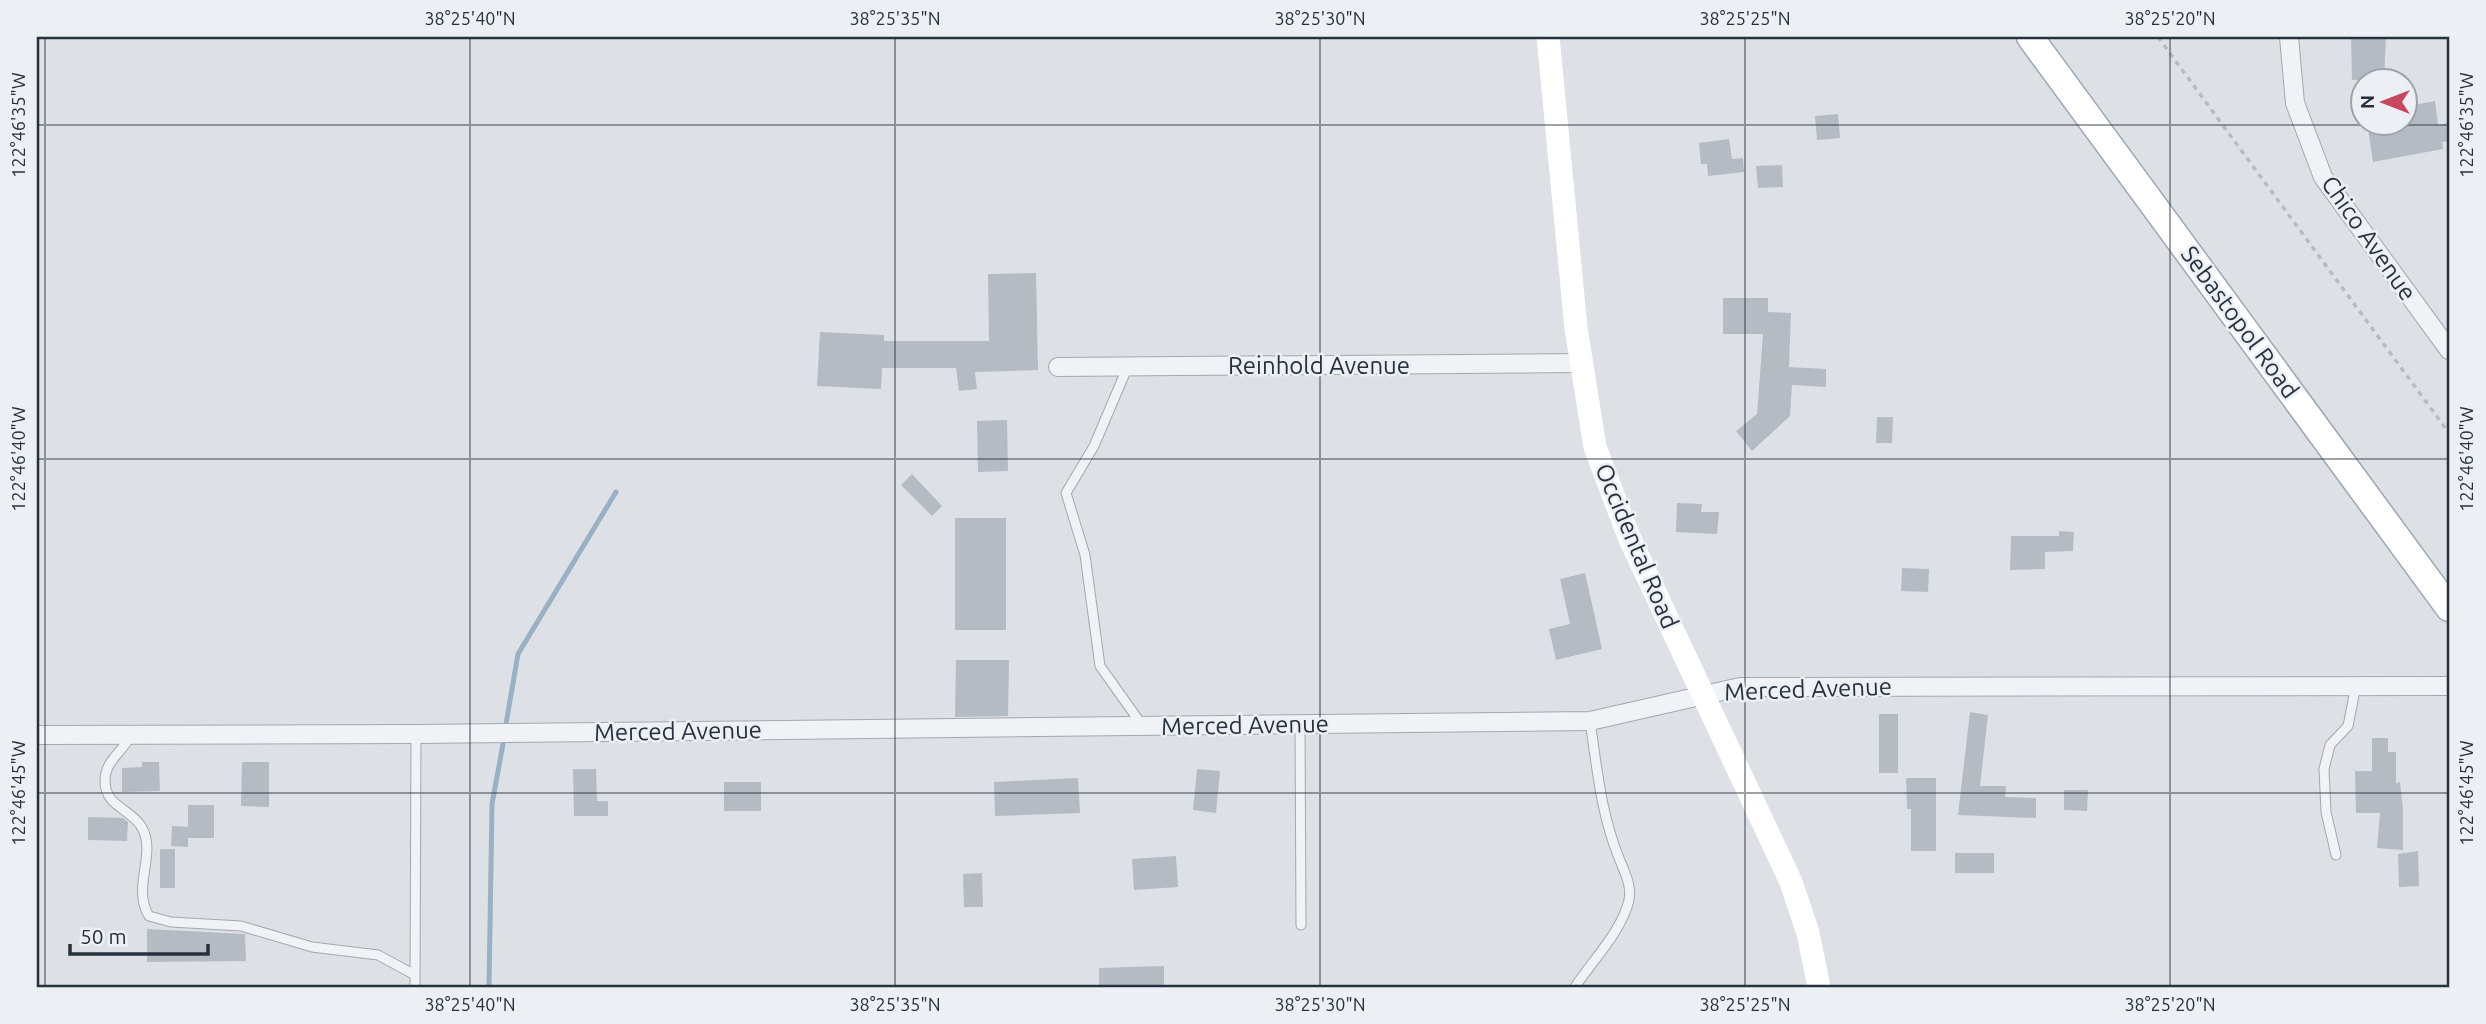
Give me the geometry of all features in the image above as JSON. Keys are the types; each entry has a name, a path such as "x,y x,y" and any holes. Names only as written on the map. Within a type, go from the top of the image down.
{"main road":[{"name":"Sebastopol Road","path":"2030,37 2449,608"}],"street":[{"name":"Occidental Road","path":"1548,37 1580,363 1589,418 1605,477 1702,694 1791,882 1808,933 1819,987"},
{"name":"Chico Avenue","path":"2289,37 2295,103 2323,177 2449,350"},
{"name":"Reinhold Avenue","path":"1058,367 1580,363"},
{"name":"Merced Avenue","path":"37,735 416,734 1590,721 1740,687 2449,686"}],"lane":[{"path":"1128,366 1094,446 1066,493 1085,555 1100,666 1143,726"},
{"path":"2336,855 2326,812 2324,769 2330,745 2348,726 2356,685"},
{"path":"1575,987 1623,916 1630,898 1629,884 1613,845 1601,800 1590,721"},
{"path":"1300,724 1301,925"},
{"path":"415,987 416,734"},
{"path":"131,735 109,762 106,790 113,803 133,818 143,831 146,844 141,898 149,916 171,922 242,926 312,947 379,955 415,975"}],"path":[{"path":"2158,37 2449,433"}],"building":[{"path":"2351,37 2386,37 2385,66 2352,66"},
{"path":"2435,101 2438,125 2449,123 2449,141 2442,142 2443,149 2373,162 2369,136 2420,136 2420,104"},
{"path":"1838,114 1840,138 1817,140 1815,116"},
{"path":"1729,139 1732,159 1743,158 1744,172 1708,176 1707,164 1701,164 1699,143"},
{"path":"1782,165 1783,187 1758,188 1756,166"},
{"path":"1036,273 1038,370 975,372 977,389 959,391 956,368 882,368 881,389 817,386 820,332 884,335 884,341 989,341 988,274"},
{"path":"1723,298 1768,298 1768,312 1791,313 1789,367 1826,369 1826,387 1792,385 1790,416 1752,451 1736,431 1757,414 1763,334 1723,334"},
{"path":"1877,417 1893,417 1892,443 1876,443"},
{"path":"1007,420 1008,471 978,472 977,421"},
{"path":"912,474 942,506 932,516 901,485"},
{"path":"1677,503 1702,504 1701,512 1719,512 1717,534 1676,532"},
{"path":"955,518 1006,518 1006,630 955,630"},
{"path":"2059,531 2074,532 2073,551 2045,552 2045,569 2010,570 2011,536 2059,536"},
{"path":"1902,568 1929,569 1928,592 1901,591"},
{"path":"1585,573 1602,649 1556,660 1549,629 1570,624 1560,579"},
{"path":"956,660 1009,660 1008,716 955,717"},
{"path":"1970,712 1988,715 1980,786 2006,786 2005,797 2036,798 2036,818 1958,815"},
{"path":"1879,714 1898,714 1898,773 1879,773"},
{"path":"2372,738 2388,738 2388,752 2396,752 2396,783 2400,782 2403,811 2403,850 2377,848 2380,813 2356,813 2355,771 2372,771"},
{"path":"142,762 159,762 160,791 122,792 122,768 142,767"},
{"path":"242,762 269,762 269,807 241,806"},
{"path":"573,769 596,769 597,801 608,801 608,816 574,816"},
{"path":"1197,769 1220,771 1216,813 1193,810"},
{"path":"1078,778 1080,813 995,816 994,782"},
{"path":"1906,778 1936,778 1936,851 1911,851 1911,809 1907,809"},
{"path":"724,782 761,782 761,811 724,811"},
{"path":"2064,790 2088,790 2087,811 2064,810"},
{"path":"188,805 214,805 214,838 188,838 188,847 171,846 172,826 188,827"},
{"path":"88,817 123,818 128,822 127,841 88,840"},
{"path":"160,849 175,849 175,888 160,888"},
{"path":"2418,851 2419,886 2399,887 2398,854"},
{"path":"1955,853 1994,853 1994,873 1955,873"},
{"path":"1176,856 1178,887 1134,890 1132,859"},
{"path":"982,873 983,907 964,907 963,874"},
{"path":"147,929 245,934 246,961 147,962"},
{"path":"1164,966 1164,987 1099,987 1099,968"}],"waterway":[{"path":"506,724 518,654 616,492"},
{"path":"489,987 492,804 503,744"}]}
